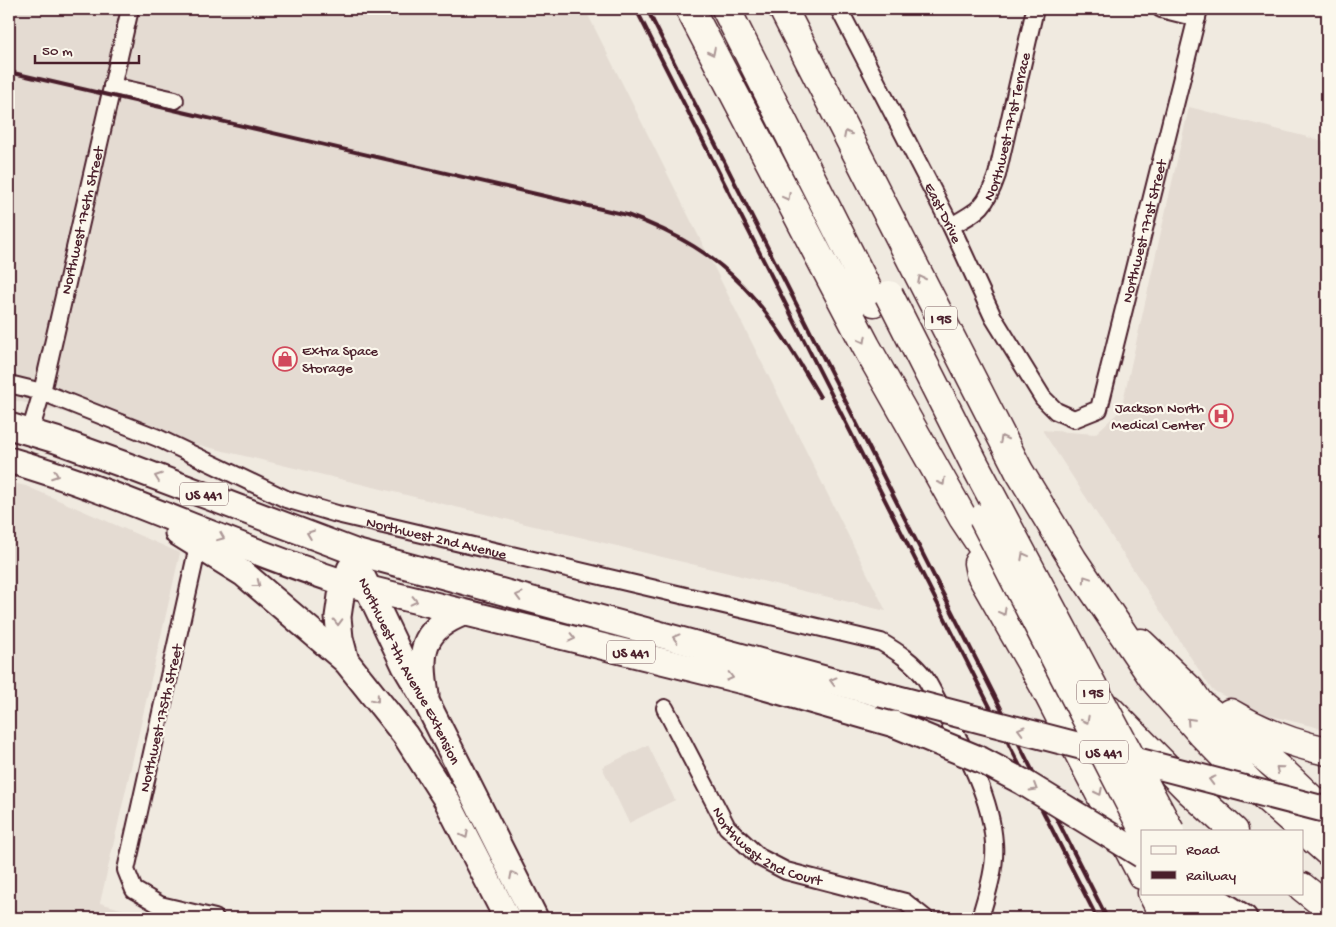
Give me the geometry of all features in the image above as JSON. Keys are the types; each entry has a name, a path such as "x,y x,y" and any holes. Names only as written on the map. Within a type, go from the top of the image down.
{"highway":[{"name":"I 95","path":"690,9 866,346 974,535 1041,629 1081,678 1191,792 1233,830"},
{"path":"726,9 881,298 975,465 1169,830"},
{"path":"746,9 1032,617 1143,830"},
{"name":"I 95","path":"783,9 1019,471 1052,526 1155,682 1202,734 1271,802 1303,830"},
{"path":"974,535 980,573 1043,684 1141,873"},
{"path":"1113,619 1162,661 1190,690 1199,704 1286,775 1327,814"},
{"path":"1190,690 1264,731 1304,746 1327,751"},
{"name":"I 95","path":"1304,831 1327,851"},
{"path":"1304,889 1327,907"},
{"path":"1153,894 1165,918"},
{"path":"1178,894 1190,918"},
{"path":"1204,894 1215,918"}],"main road":[{"name":"US 441","path":"19,429 116,462 355,552 880,694 1327,810"},
{"name":"US 441","path":"9,460 127,502 283,562 356,586 747,682 894,724 998,769 1141,854"},
{"path":"127,502 250,578 346,661"},
{"name":"Northwest 7th Avenue Extension","path":"355,552 356,586 427,702 535,918"},
{"name":"Northwest 7th Avenue Extension","path":"356,586 338,617 340,638 346,661 405,735 446,799 507,918"},
{"path":"427,702 422,666 426,643 438,625 463,613"},
{"path":"1206,894 1244,918"}],"street":[{"name":"Northwest 176th Street","path":"19,429 42,392 130,9"},
{"name":"East Drive","path":"839,9 951,226 993,317 1043,398 1056,411"},
{"name":"Northwest 171st Terrace","path":"951,226 981,207 989,197 997,175 1035,9"},
{"path":"1161,9 1198,13"},
{"name":"Northwest 171st Street","path":"1056,411 1074,419 1099,409 1198,13"},
{"path":"112,86 175,100"},
{"name":"Northwest 2nd Avenue","path":"9,384 42,392 158,438 286,498 337,514 881,642 906,657 925,679 955,733 979,784 992,821 994,845 992,872 980,918"},
{"name":"Northwest 175th Street","path":"198,546 126,870 134,890 160,905 215,918"},
{"name":"Northwest 2nd Court","path":"665,708 727,826 759,857 786,872 905,902 925,918"}],"shaded area":[{"path":"9,9 585,9 886,611 9,399"},
{"name":"Jackson North Medical Center","path":"1189,107 1327,142 1327,730 1256,712 1212,690 1042,430 1095,434 1121,410"},
{"path":"9,482 26,486 180,553 100,903 152,918 9,918"},
{"path":"648,745 675,800 629,823 602,767"}],"railway":[{"path":"636,9 1097,918"},
{"path":"647,9 1107,918"},
{"path":"9,72 627,215 663,230 694,246 720,265 742,285 781,335 820,397"}],"place":[{"name":"Extra Space Storage","path":"285,359"},
{"name":"Jackson North Medical Center","path":"1221,416"}]}
